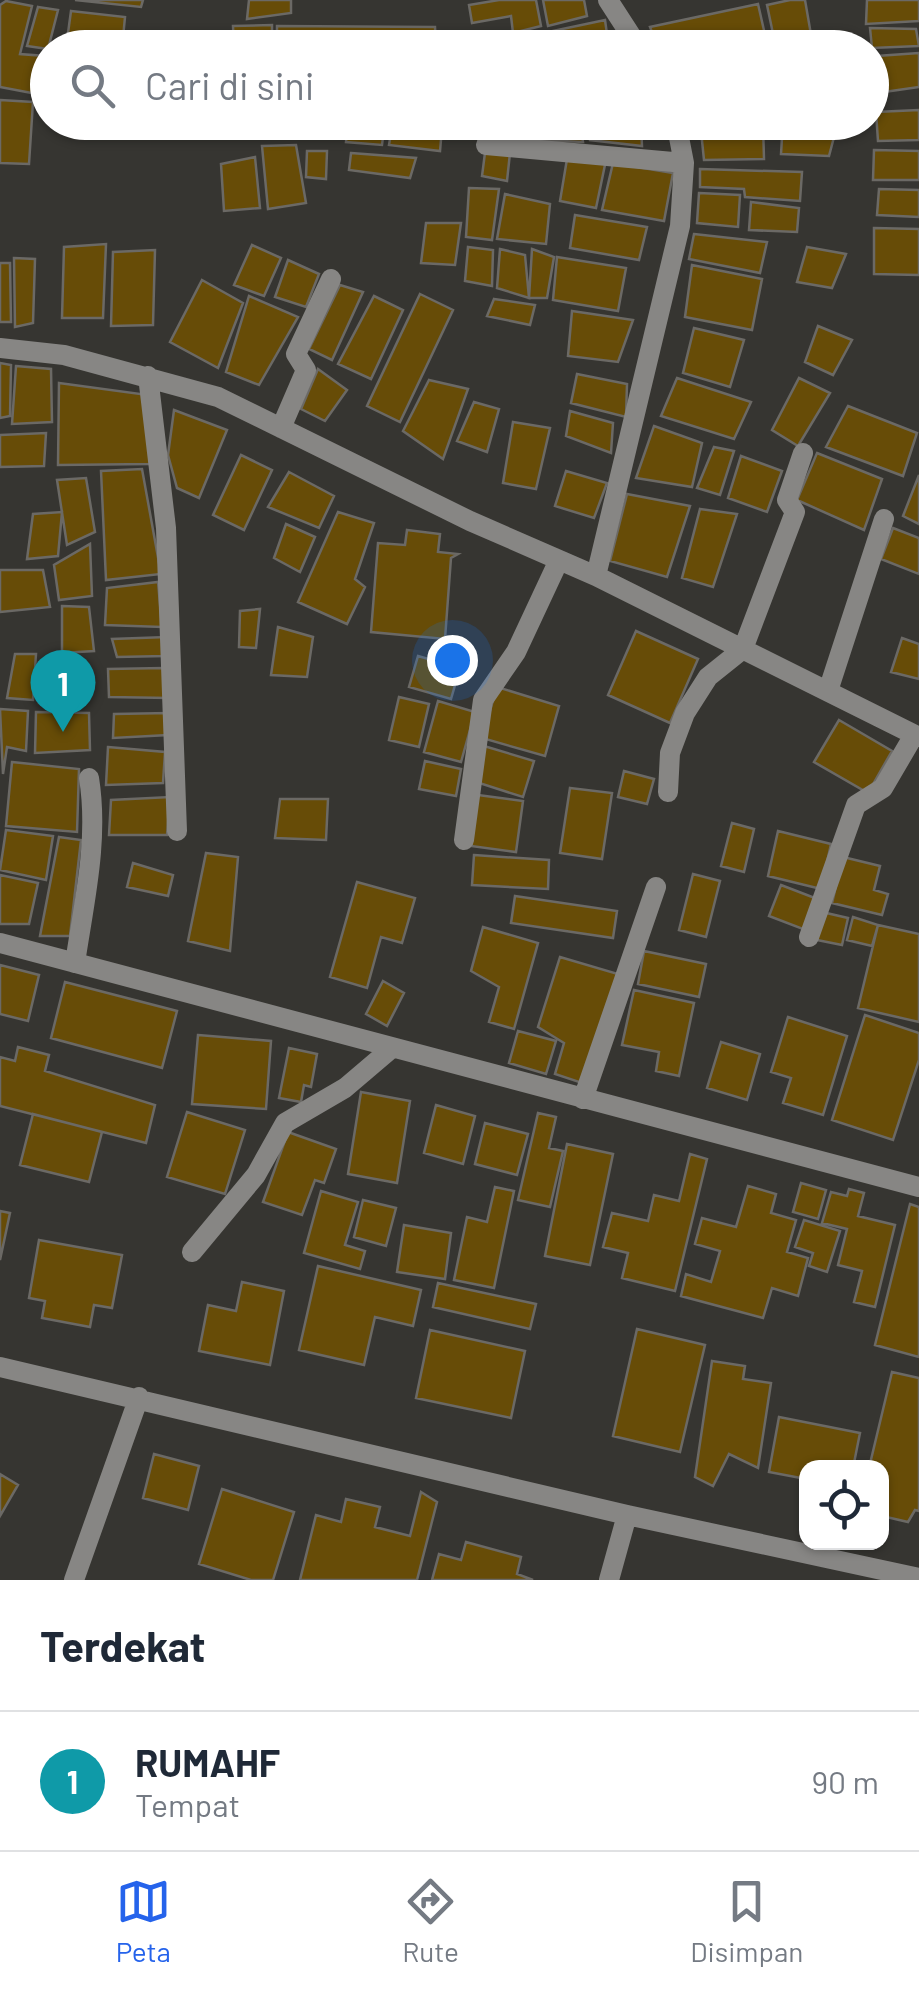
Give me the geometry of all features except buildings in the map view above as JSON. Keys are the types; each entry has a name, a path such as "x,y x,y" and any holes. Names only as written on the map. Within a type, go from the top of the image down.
{"street":[{"path":"608,0 627,30"},
{"path":"596,576 680,226 684,164 679,140"},
{"path":"486,145 684,164"},
{"path":"281,428 306,370 296,354 331,279"},
{"path":"0,348 64,355 218,398 596,576 916,736 883,788 856,805 809,937"},
{"path":"148,376 166,528 178,832"},
{"path":"668,792 670,753 685,713 708,677 744,650 794,512 786,500 804,453"},
{"path":"828,691 884,518"},
{"path":"464,840 483,700 516,652 559,560"},
{"path":"75,963 92,850 94,808 89,778"},
{"path":"583,1099 656,886"},
{"path":"0,943 919,1187"},
{"path":"192,1252 256,1176 285,1123 345,1088 392,1048"},
{"path":"0,1368 140,1397 627,1515 919,1578"},
{"path":"74,1580 140,1397"},
{"path":"609,1580 627,1515"}],"place":[{"name":"RUMAHF","path":"63,732"}]}
